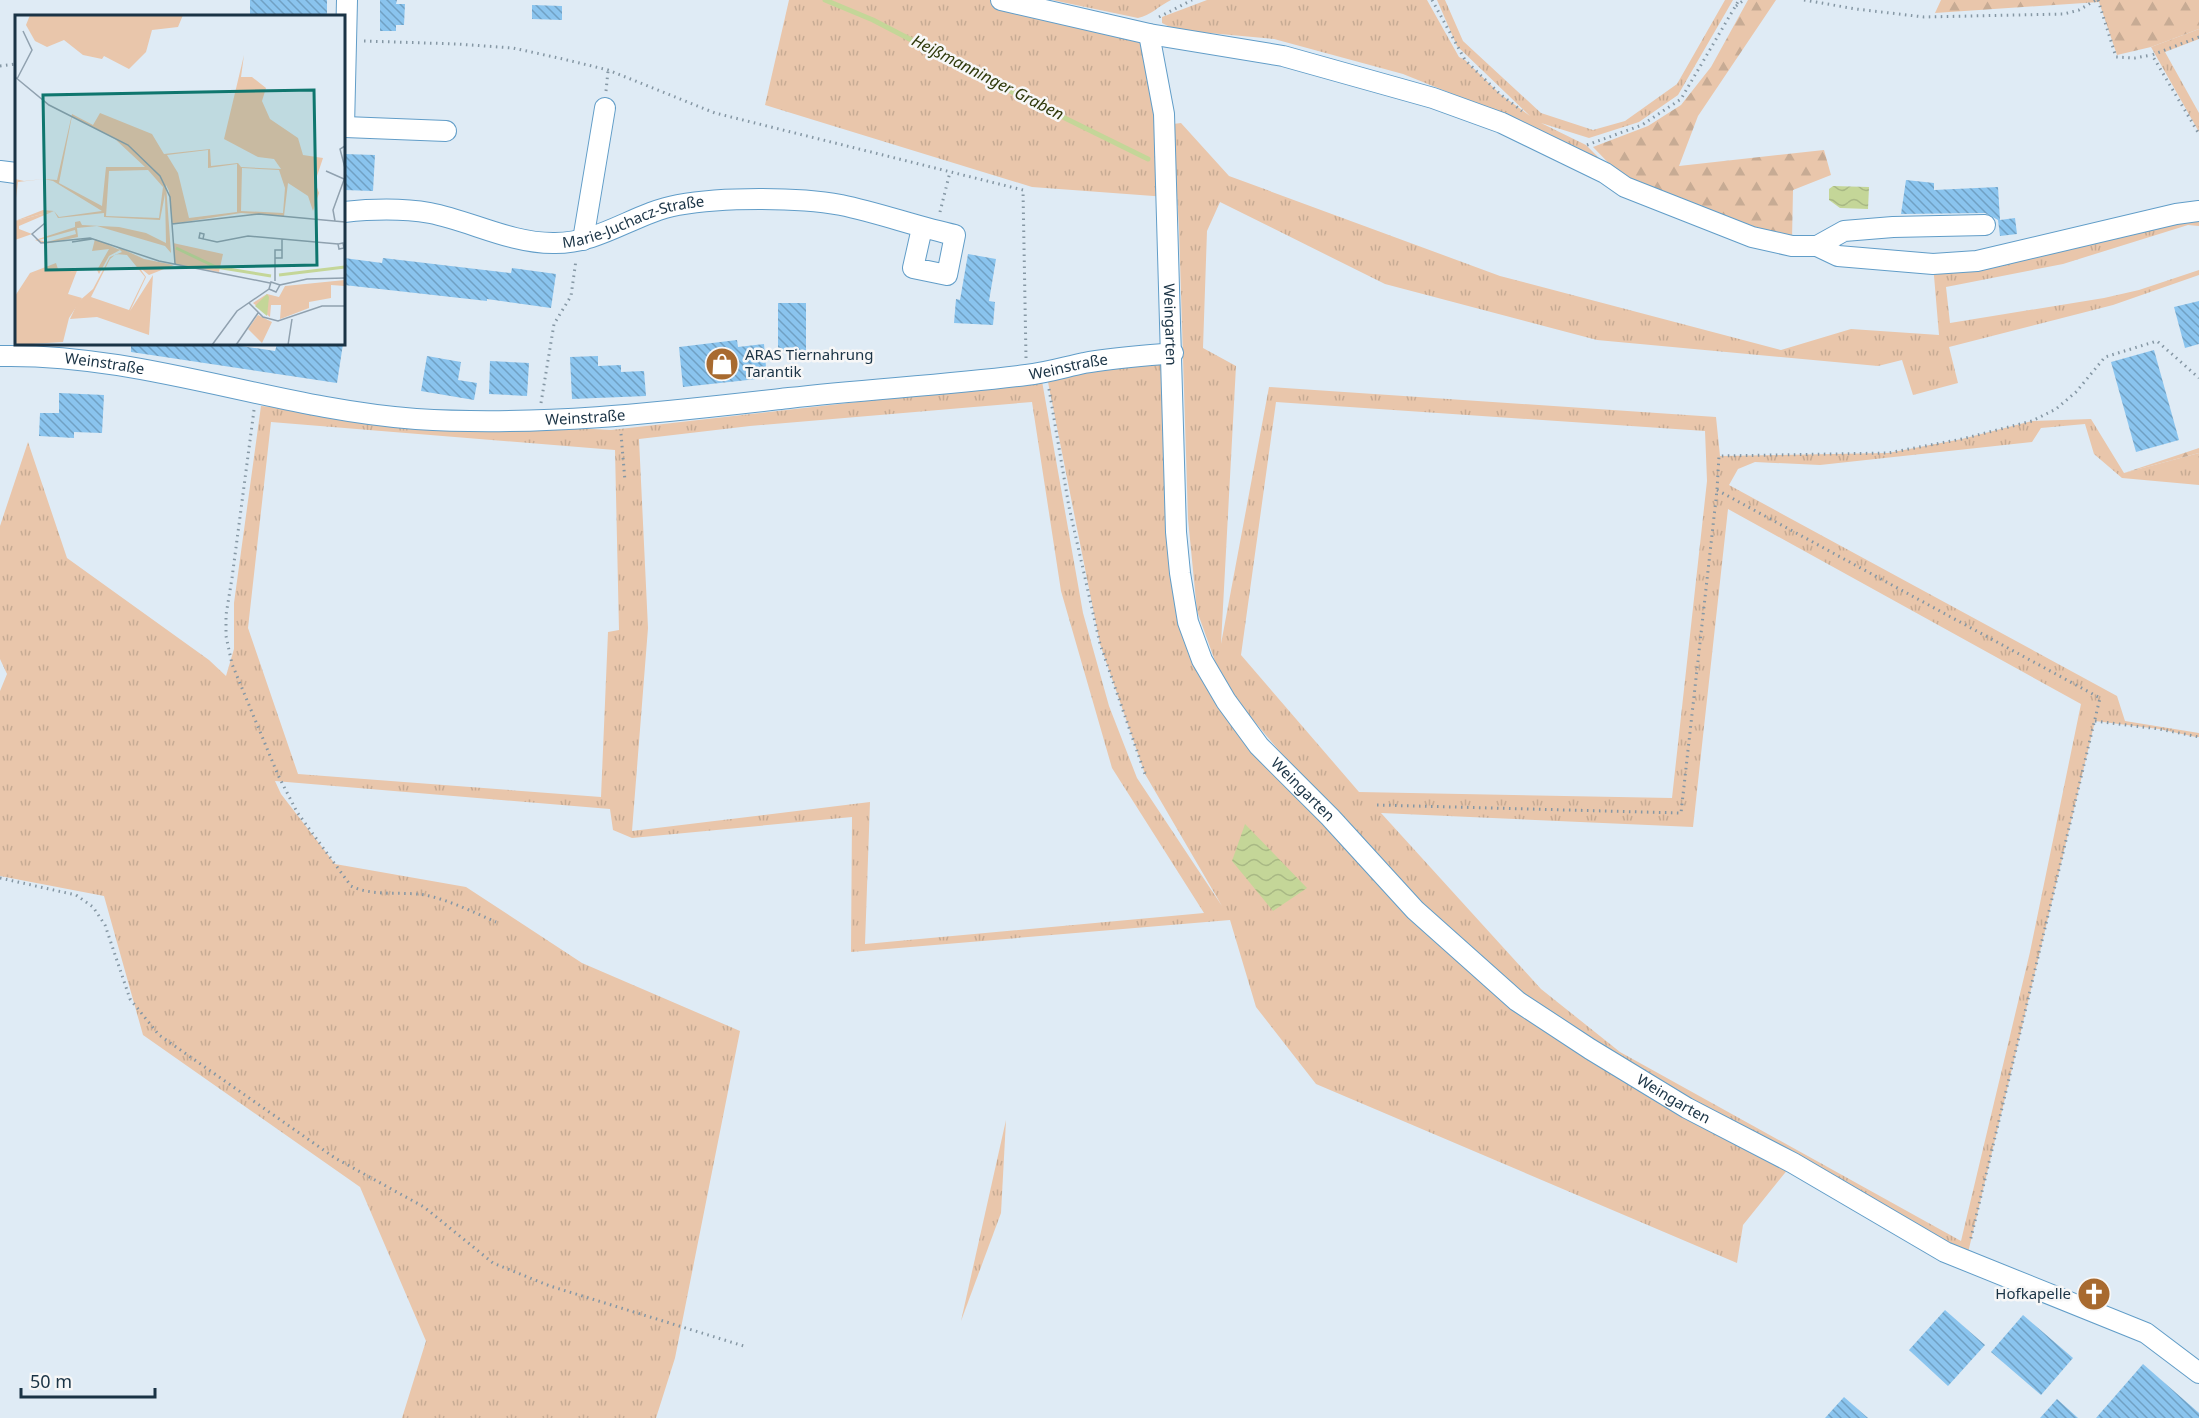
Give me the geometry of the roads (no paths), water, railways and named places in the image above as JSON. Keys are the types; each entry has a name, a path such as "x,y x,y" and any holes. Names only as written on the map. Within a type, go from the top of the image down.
{"street":[{"path":"345,62 347,0"},
{"path":"1001,0 1149,34 1283,56 1433,98 1502,123 1605,173 1625,186 1752,237 1792,246 1817,246 1838,256 1934,264 1977,261 2176,214 2199,212"},
{"name":"Weingarten","path":"1149,34 1164,114 1173,353 1176,532 1180,573 1188,622 1202,660 1226,701 1259,746 1330,817 1416,910 1517,1001 1687,1108 1793,1163 1945,1252 2146,1333 2199,1373"},
{"path":"580,240 605,108"},
{"path":"345,127 446,131"},
{"path":"0,171 15,173"},
{"name":"Marie-Juchacz-Straße","path":"345,212 370,209 430,213 522,240 554,244 612,231 663,207 695,201 807,201 866,211 929,229"},
{"path":"1817,246 1844,231 1893,227 1985,225"},
{"name":"Weinstraße","path":"0,356 59,358 148,369 256,394 416,419 537,419 613,416 1026,375 1084,364 1173,353"}],"water":[{"path":"1833,186 1869,187 1868,209 1840,208 1829,200 1829,189"},
{"path":"1245,824 1307,888 1273,911 1232,861"}],"waterway":[{"name":"Heißmanninger Graben","path":"825,0 873,20 1148,159"}],"place":[{"name":"ARAS Tiernahrung Tarantik","path":"722,364"},
{"name":"Hofkapelle","path":"2094,1294"}]}
